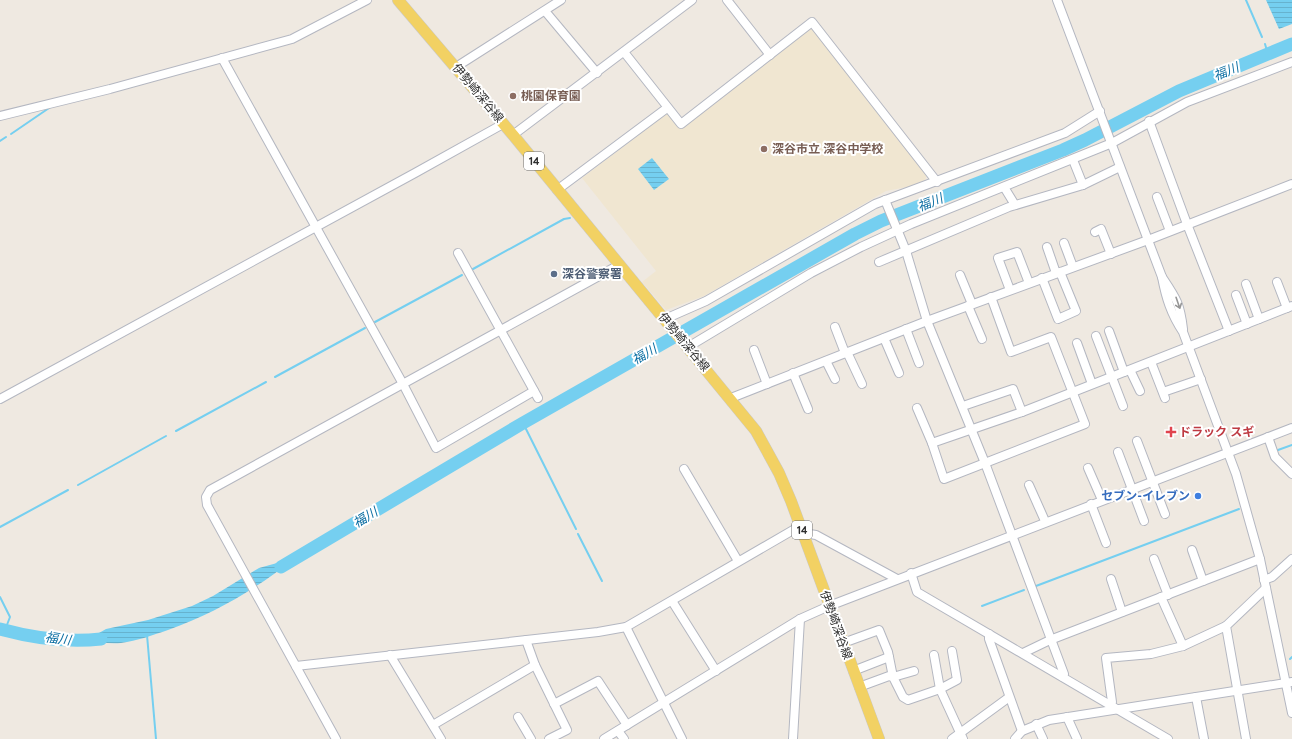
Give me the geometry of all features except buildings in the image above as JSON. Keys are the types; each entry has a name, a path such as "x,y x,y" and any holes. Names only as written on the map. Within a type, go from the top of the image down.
{"main road":[{"name":"伊勢崎深谷線","path":"398,0 513,135 619,265 731,398 756,431 768,451 783,483 802,530 879,739"}],"street":[{"path":"0,116 292,39 367,0"},
{"path":"456,67 561,0"},
{"path":"513,135 692,0"},
{"path":"728,0 770,55"},
{"path":"1057,0 1162,277 1176,296 1180,310 1183,332 1229,452 1260,559 1289,682 1292,712"},
{"path":"545,11 597,73"},
{"path":"624,52 681,124 812,22 937,182"},
{"path":"222,58 403,384 436,448 536,395 499,331 458,253"},
{"path":"687,345 811,273 897,229 1073,160 1186,102 1291,64"},
{"path":"557,190 667,108"},
{"path":"667,322 886,202 1065,133 1101,114"},
{"path":"1149,121 1229,331"},
{"path":"0,399 503,124"},
{"path":"1073,160 1083,185"},
{"path":"879,262 1016,205 1083,185 1120,167"},
{"path":"731,398 906,329 1111,254 1292,184"},
{"path":"1004,187 1016,205"},
{"path":"1157,197 1170,231"},
{"path":"886,202 906,251 927,321 985,463 1064,674 1063,677"},
{"path":"1095,232 1101,229 1111,254"},
{"path":"1064,243 1073,267"},
{"path":"1042,278 1058,319 1076,311 1047,247"},
{"path":"1010,290 998,258 1017,252 1029,283"},
{"path":"336,739 207,505 206,497 210,490 619,265"},
{"path":"960,274 982,339"},
{"path":"932,444 1022,412 1289,307 1277,282"},
{"path":"1246,284 1259,319"},
{"path":"1236,295 1247,324"},
{"path":"917,408 932,444 944,479 1085,424 1052,337 1011,352 991,297"},
{"path":"835,327 862,384"},
{"path":"906,329 919,363"},
{"path":"1109,331 1127,371 1140,391"},
{"path":"1096,336 1123,406"},
{"path":"884,338 899,373"},
{"path":"1077,343 1092,384"},
{"path":"754,350 767,384"},
{"path":"826,361 835,379"},
{"path":"1150,362 1164,395 1201,380"},
{"path":"793,373 808,408"},
{"path":"963,406 1013,389 1022,412"},
{"path":"604,739 800,619 911,573 1292,428"},
{"path":"1268,437 1275,457 1292,474"},
{"path":"1137,441 1151,481 1165,514"},
{"path":"1118,452 1144,521"},
{"path":"684,468 738,561"},
{"path":"1088,468 1102,500"},
{"path":"1029,486 1045,521"},
{"path":"1091,504 1106,543"},
{"path":"296,666 598,632 626,627 738,561 802,530 816,535 897,579"},
{"path":"1192,550 1203,581"},
{"path":"1154,559 1165,596 1183,646"},
{"path":"1023,653 1050,640 1260,559"},
{"path":"1113,707 1106,658 1151,654 1183,646 1226,626 1265,584 1292,559"},
{"path":"911,573 917,592 1168,739"},
{"path":"1111,579 1122,612"},
{"path":"672,601 716,670"},
{"path":"793,739 800,619"},
{"path":"1226,626 1246,739"},
{"path":"626,627 681,739"},
{"path":"843,643 879,630 889,656 893,677 903,696 908,700 940,689 957,680 952,651"},
{"path":"989,634 989,639 1008,698 1022,731"},
{"path":"526,640 535,665 567,730 550,739"},
{"path":"390,655 441,739"},
{"path":"934,655 940,689 962,736"},
{"path":"853,671 889,656"},
{"path":"432,725 535,665"},
{"path":"859,687 889,676 893,677 914,671"},
{"path":"554,704 598,681 627,725"},
{"path":"1015,739 1022,731 1036,724 1113,707 1196,697 1238,689 1289,682"},
{"path":"1196,697 1204,739"},
{"path":"952,739 962,736 1008,698"},
{"path":"518,717 531,739"},
{"path":"1067,717 1077,739"},
{"path":"1036,724 1043,739"},
{"path":"618,731 624,739"}],"shaded area":[{"name":"深谷市立 深谷中学校","path":"813,27 927,175 925,180 912,186 886,191 704,296 666,310 642,282 656,271 582,178 668,113 680,129"}],"water":[{"path":"1266,0 1292,0 1292,24 1279,29"},
{"path":"652,158 669,179 654,190 638,169"},
{"path":"295,558 265,580 235,599 186,623 151,636 127,642 112,643 85,641 106,629 148,620 192,606 213,596 259,568"}],"waterway":[{"path":"1246,0 1262,37"},
{"path":"1265,44 1268,54"},
{"name":"福川","path":"281,567 523,423 855,234 881,221 1063,150 1179,91 1292,44"},
{"path":"11,134 52,106"},
{"path":"0,141 6,137"},
{"path":"473,269 564,219 570,218"},
{"path":"375,322 462,275"},
{"path":"275,377 365,328"},
{"path":"176,431 266,382"},
{"path":"523,423 576,529"},
{"path":"78,485 166,436"},
{"path":"1278,450 1292,445"},
{"path":"0,527 68,490"},
{"path":"1036,586 1239,509"},
{"path":"578,534 602,581"},
{"path":"982,606 1024,590"},
{"path":"0,597 10,617 5,630"},
{"name":"福川","path":"0,629 50,639 101,639"},
{"path":"147,635 156,739"}],"place":[{"name":"桃園保育園","path":"513,96"},
{"name":"深谷市立 深谷中学校","path":"764,149"},
{"name":"深谷警察署","path":"554,274"},
{"name":"ドラック スギ","path":"1171,432"},
{"name":"セブン-イレブン","path":"1198,496"}]}
